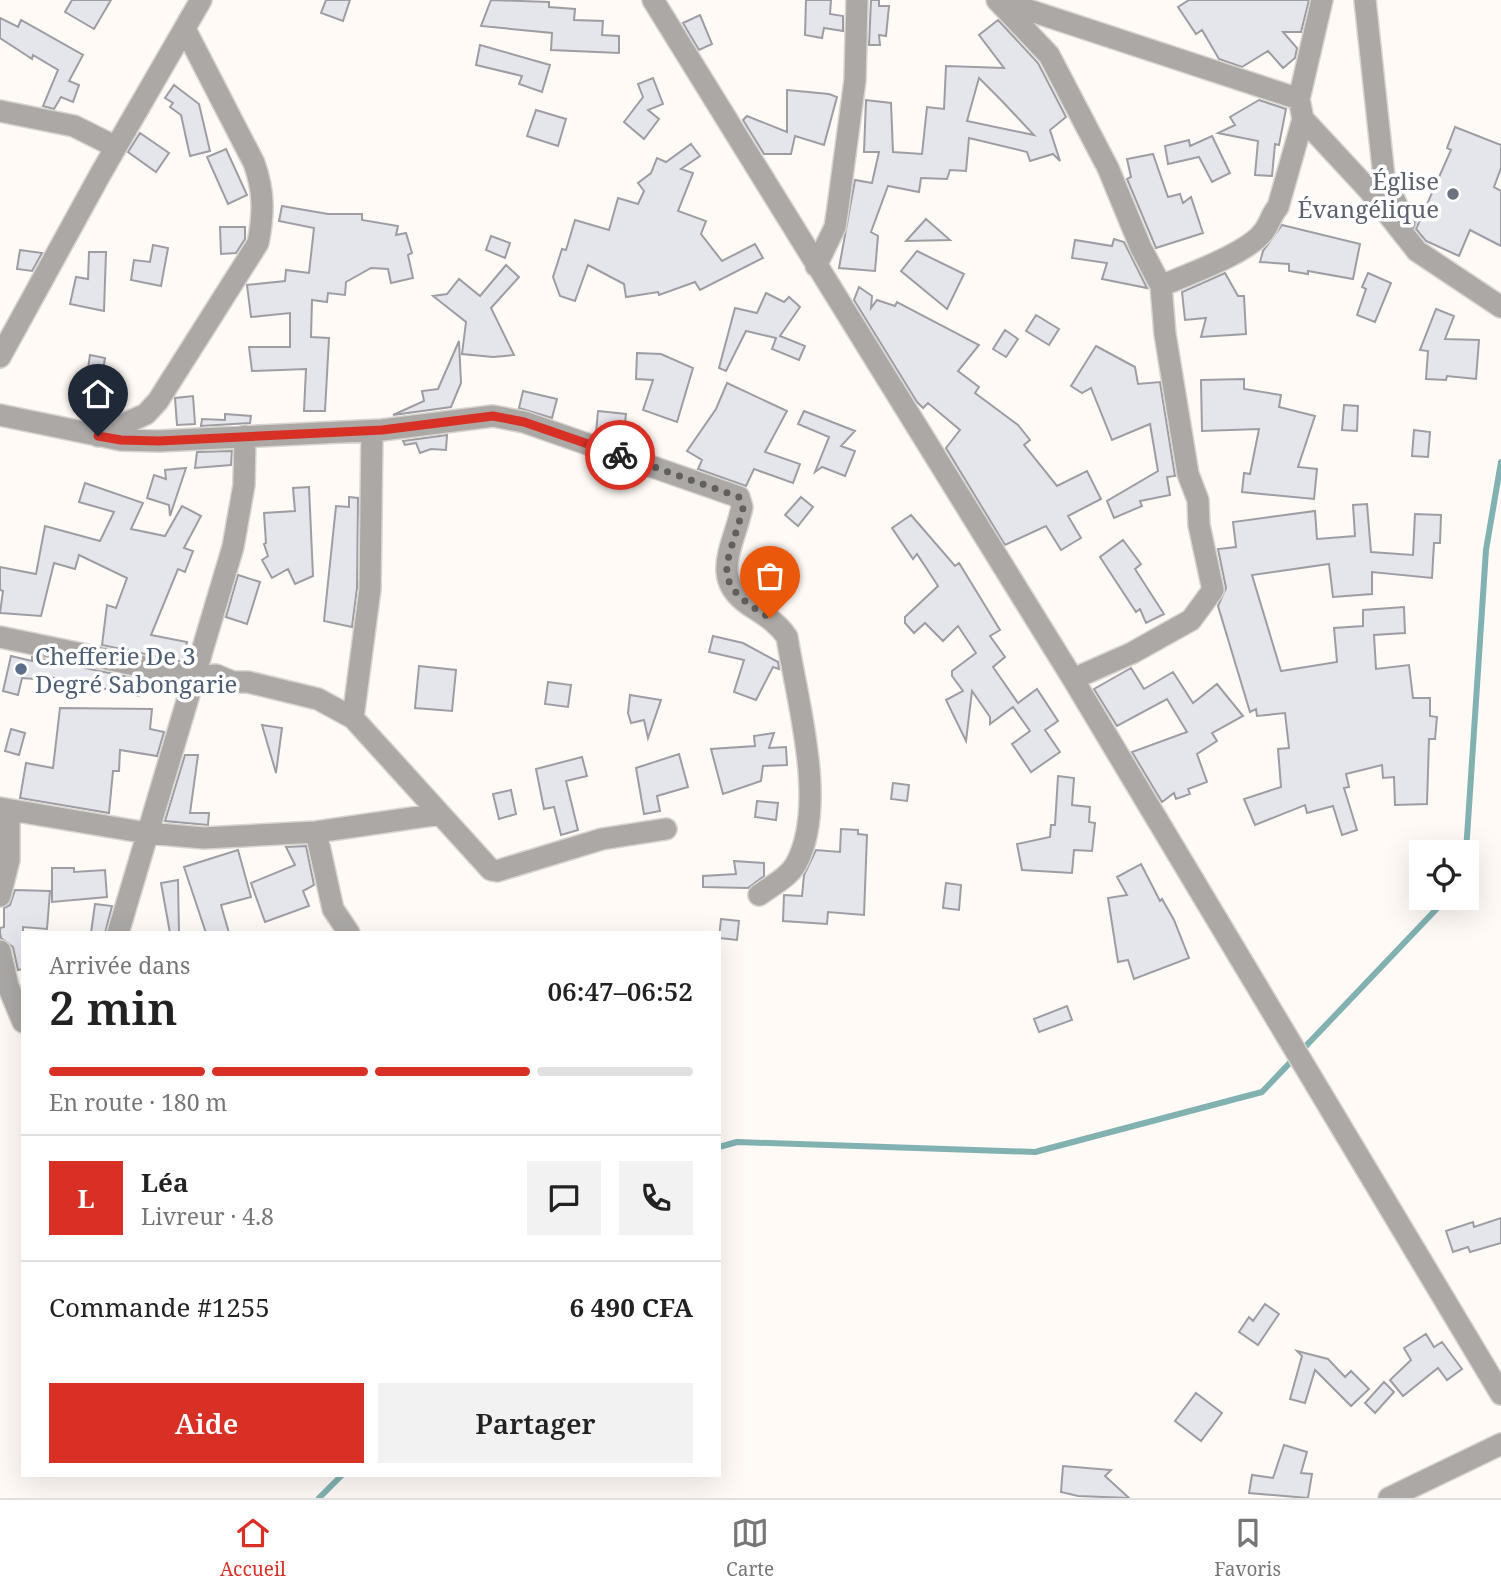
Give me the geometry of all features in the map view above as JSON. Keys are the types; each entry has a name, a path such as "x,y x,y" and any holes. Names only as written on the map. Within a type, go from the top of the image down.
{"street":[{"path":"0,357 116,147 186,31 201,0"},
{"path":"653,0 1073,679 1501,1394"},
{"path":"816,266 831,239 837,217 855,80 856,0"},
{"path":"998,0 1049,55 1108,168 1161,286 1165,334 1188,474 1198,500 1199,525 1213,590 1191,620 1073,679"},
{"path":"998,0 1301,109 1417,251 1501,307"},
{"path":"1161,286 1226,258 1264,232 1284,193 1322,0"},
{"path":"1365,0 1384,177 1417,251"},
{"path":"98,436 146,414 158,401 258,243 263,218 261,184 254,163 186,31"},
{"path":"0,111 74,126 116,147"},
{"path":"146,414 159,441"},
{"path":"0,415 121,440 159,441 372,430 493,416 524,422 739,497 743,508 725,574 729,585 741,600 779,626 787,637 811,786 807,833 794,867 759,895"},
{"path":"353,718 370,589 372,430"},
{"path":"119,931 233,547 244,485 245,436"},
{"path":"0,637 193,677 216,675 233,682 318,699 353,718 482,862 497,871 602,839 666,829"},
{"path":"0,896 9,860 5,809 147,833 204,838 316,832 440,814"},
{"path":"316,832 333,909 348,931"},
{"path":"0,951 8,986 21,1017"},
{"path":"1390,1498 1501,1444"}],"building":[{"path":"72,0 111,0 94,29 65,12"},
{"path":"326,0 350,0 343,21 321,13"},
{"path":"491,0 549,2 549,7 575,9 574,20 603,21 602,35 619,36 619,53 551,50 552,33 481,26"},
{"path":"806,0 831,0 830,14 843,16 843,31 824,28 822,38 805,35"},
{"path":"871,0 879,0 879,6 889,6 886,36 879,35 880,45 869,45"},
{"path":"1189,0 1309,0 1301,32 1283,32 1297,48 1295,58 1283,68 1268,51 1242,67 1219,59 1202,30 1196,34 1178,7"},
{"path":"700,15 712,44 699,50 683,23"},
{"path":"0,18 18,27 21,20 83,55 69,81 79,85 73,102 61,97 54,109 43,106 58,70 33,55 32,59 0,38"},
{"path":"998,20 1038,63 1066,117 1050,130 1060,161 1053,154 1030,161 1027,152 969,138 966,171 950,170 947,179 921,178 919,192 888,186 871,232 878,236 875,271 839,268 855,180 872,183 879,152 864,152 866,100 891,103 893,152 922,154 927,107 944,109 946,66 1004,68 979,35","holes":["979,78 1034,135 967,121"]},
{"path":"480,45 550,65 542,92 519,84 522,76 476,65"},
{"path":"653,78 663,104 648,110 659,119 644,139 624,122 643,97 638,84"},
{"path":"174,85 199,104 210,151 190,156 181,115 170,107 173,103 165,98"},
{"path":"787,90 837,97 824,145 795,136 791,154 764,154 743,120 747,116 787,132"},
{"path":"1259,100 1286,109 1279,145 1275,144 1272,176 1255,175 1258,141 1218,133 1235,125 1230,117"},
{"path":"536,110 566,119 558,146 527,136"},
{"path":"1455,127 1501,145 1501,168 1494,187 1501,191 1501,246 1470,230 1459,256 1426,241 1416,229 1451,150 1447,148"},
{"path":"140,133 169,153 156,172 128,152"},
{"path":"1212,136 1230,173 1212,182 1199,157 1168,164 1165,146 1189,140 1190,146"},
{"path":"691,144 700,156 681,169 693,173 678,211 706,221 701,234 722,261 755,244 763,258 700,290 695,282 659,295 658,292 626,297 624,284 588,265 575,301 560,296 553,277 562,249 566,250 575,220 609,230 618,198 638,204 644,191 638,183 651,173 657,158 666,162"},
{"path":"226,149 247,195 228,204 207,157"},
{"path":"1153,154 1168,197 1180,194 1183,203 1191,197 1203,233 1156,248 1127,179 1131,177 1127,159"},
{"path":"282,206 328,214 362,214 362,220 398,226 396,235 406,233 412,253 408,255 413,278 391,283 388,269 371,268 346,282 345,295 328,293 327,302 312,300 311,337 329,338 325,411 304,411 306,369 252,371 249,347 290,347 290,313 251,317 247,285 285,281 286,270 309,273 314,228 279,221"},
{"path":"926,219 950,240 906,241"},
{"path":"1282,225 1360,244 1353,279 1308,271 1308,274 1289,271 1289,264 1260,262 1263,251"},
{"path":"220,227 245,227 245,239 236,253 221,254"},
{"path":"491,236 510,243 505,258 486,250"},
{"path":"1114,239 1124,242 1147,288 1102,279 1107,263 1072,258 1075,240 1112,246"},
{"path":"153,245 168,248 161,286 131,280 134,260 150,262"},
{"path":"20,250 42,253 32,271 17,269"},
{"path":"917,251 964,274 947,309 901,271"},
{"path":"89,252 106,252 104,311 70,304 76,277 88,279"},
{"path":"506,265 519,277 491,308 514,355 493,357 462,354 466,322 433,296 447,294 459,279 480,296"},
{"path":"1225,273 1238,296 1244,296 1246,334 1201,337 1206,318 1185,320 1182,292"},
{"path":"1368,273 1391,283 1375,322 1357,315 1366,289 1362,287"},
{"path":"859,287 872,296 871,308 877,300 895,306 897,302 979,345 958,371 979,387 975,393 1018,425 1030,440 1024,445 1057,486 1087,471 1101,499 1068,516 1081,538 1061,550 1046,526 1005,545 946,448 960,430 928,403 923,408 917,402 854,300"},
{"path":"766,293 784,302 789,297 800,307 780,336 805,346 799,360 772,349 776,338 746,331 726,371 719,368 735,308 757,313"},
{"path":"1436,309 1454,316 1445,339 1479,340 1476,379 1447,376 1446,380 1426,379 1428,351 1420,350"},
{"path":"1036,315 1059,329 1049,345 1026,331"},
{"path":"1005,330 1018,339 1006,357 993,349"},
{"path":"459,341 461,383 451,407 393,415 424,401 422,391 438,389"},
{"path":"1096,346 1135,367 1138,384 1160,382 1175,476 1167,477 1170,495 1140,501 1142,506 1114,518 1107,501 1158,471 1150,424 1112,440 1091,388 1082,393 1071,386"},
{"path":"637,353 661,354 693,368 677,422 643,410 653,380 636,379"},
{"path":"90,355 105,358 101,384 86,382"},
{"path":"1244,379 1244,389 1281,395 1279,407 1315,416 1298,467 1317,469 1314,499 1242,492 1244,473 1250,474 1259,429 1202,431 1201,380"},
{"path":"727,383 787,411 765,452 800,464 793,483 754,469 746,486 698,469 702,460 687,451 716,409"},
{"path":"523,391 557,399 552,418 519,408"},
{"path":"193,396 195,424 177,425 175,398"},
{"path":"1344,405 1358,406 1357,431 1342,430"},
{"path":"598,411 626,414 623,439 596,433"},
{"path":"804,411 855,431 841,446 855,451 845,476 822,467 815,472 829,437 798,424"},
{"path":"225,414 251,416 250,423 201,426 202,419 225,420"},
{"path":"1414,430 1430,432 1428,457 1412,456"},
{"path":"447,435 446,450 431,449 420,453 416,443 405,445 403,441"},
{"path":"232,451 231,465 195,468 197,452"},
{"path":"186,468 170,516 169,505 147,498 154,475 166,479 165,470"},
{"path":"85,483 143,503 131,529 165,536 182,506 201,516 184,548 193,551 185,572 178,569 151,635 187,642 183,662 102,645 107,605 116,608 127,578 79,555 75,569 54,563 41,616 0,613 3,591 0,590 0,567 36,574 45,526 100,541 114,512 79,502"},
{"path":"309,487 313,576 295,584 288,569 272,578 262,560 268,556 264,544 264,513 295,511 293,488"},
{"path":"349,497 358,498 357,588 352,627 324,621 336,506 349,507"},
{"path":"801,497 813,507 798,526 785,515"},
{"path":"1367,504 1371,552 1413,555 1415,514 1441,515 1440,543 1434,543 1432,578 1372,572 1372,594 1333,597 1329,564 1252,575 1281,671 1337,662 1334,628 1363,626 1363,610 1404,607 1405,633 1374,635 1376,669 1409,665 1413,698 1430,698 1430,716 1437,717 1435,739 1429,739 1427,804 1395,805 1394,777 1383,778 1382,765 1346,774 1349,787 1344,788 1357,830 1342,835 1333,806 1307,813 1305,805 1255,825 1244,799 1281,787 1278,749 1289,748 1285,713 1257,716 1256,709 1250,712 1218,606 1226,588 1218,549 1236,547 1233,522 1315,511 1317,539 1355,536 1353,505"},
{"path":"911,515 955,566 959,563 1000,630 990,636 1005,657 993,667 1018,703 1037,689 1058,721 1045,730 1060,752 1031,772 1012,744 1030,731 1013,707 990,724 990,717 972,691 966,741 946,700 963,691 952,676 952,671 976,653 958,626 943,641 925,623 914,633 905,623 905,617 938,586 917,554 913,559 892,528"},
{"path":"1123,540 1141,564 1135,569 1164,614 1146,623 1140,609 1136,612 1100,557"},
{"path":"238,575 260,582 247,624 226,617"},
{"path":"713,636 743,643 778,662 779,669 773,667 756,700 734,692 744,660 709,652"},
{"path":"11,656 32,661 32,657 143,680 139,696 35,674 34,679 22,678 18,695 3,691"},
{"path":"419,666 456,670 452,711 415,708"},
{"path":"1131,668 1144,689 1173,672 1193,703 1217,684 1243,716 1212,733 1217,741 1197,754 1207,782 1188,789 1190,794 1176,799 1174,793 1162,802 1132,752 1187,732 1167,699 1117,726 1094,689"},
{"path":"548,682 571,685 568,707 545,704"},
{"path":"630,695 661,700 648,738 644,720 631,723 628,713"},
{"path":"60,708 152,709 150,729 164,732 157,756 120,750 119,771 113,771 109,813 20,798 26,763 53,768"},
{"path":"262,725 282,728 276,773"},
{"path":"11,729 25,733 19,755 5,751"},
{"path":"774,733 769,748 786,747 787,765 763,766 761,781 723,794 711,749 755,746 754,736"},
{"path":"679,754 688,787 657,796 660,811 644,814 636,768"},
{"path":"185,755 198,755 190,813 209,813 208,825 165,821"},
{"path":"582,757 587,776 566,781 578,830 561,835 554,807 544,809 536,769"},
{"path":"1058,776 1074,778 1072,805 1090,807 1089,822 1095,823 1092,851 1074,850 1072,873 1022,870 1017,844 1050,837 1051,825 1055,825"},
{"path":"893,783 909,785 907,801 891,799"},
{"path":"511,790 516,814 499,819 493,794"},
{"path":"757,801 778,803 776,820 755,817"},
{"path":"841,829 858,830 858,834 867,835 864,915 828,912 827,924 783,921 784,895 802,896 804,875 816,850 840,852"},
{"path":"306,846 314,885 303,891 309,906 265,922 251,883 295,865 286,847"},
{"path":"238,850 251,897 221,905 228,931 205,931 184,867"},
{"path":"734,861 764,863 764,876 748,888 703,887 703,876 736,874"},
{"path":"1141,864 1160,901 1162,899 1174,920 1189,958 1134,979 1128,960 1118,962 1108,898 1127,895 1117,877"},
{"path":"52,868 74,868 74,872 105,870 107,897 52,902"},
{"path":"178,880 179,931 170,931 161,883"},
{"path":"946,883 961,885 959,910 943,908"},
{"path":"15,890 50,891 47,929 23,927 21,931 21,969 18,970 13,947 1,938 0,933 0,928 4,927 4,908 10,905"},
{"path":"95,904 112,906 106,931 91,931"},
{"path":"721,919 739,921 737,940 721,938"},
{"path":"1067,1006 1072,1020 1039,1032 1034,1019"},
{"path":"1501,1218 1501,1243 1470,1252 1468,1247 1453,1252 1446,1231 1473,1222 1474,1227"},
{"path":"1265,1304 1279,1314 1258,1345 1239,1332 1249,1317 1253,1321"},
{"path":"1426,1334 1434,1347 1442,1342 1462,1369 1447,1380 1438,1368 1403,1396 1390,1380 1411,1360 1404,1348"},
{"path":"1297,1351 1328,1359 1345,1377 1351,1371 1369,1389 1351,1406 1315,1370 1305,1403 1290,1399 1302,1356"},
{"path":"1384,1382 1394,1392 1375,1413 1365,1403"},
{"path":"1196,1393 1222,1413 1201,1441 1175,1421"},
{"path":"1284,1445 1307,1452 1301,1473 1312,1474 1308,1498 1249,1493 1252,1475 1273,1478"},
{"path":"1063,1466 1111,1470 1105,1476 1129,1498 1078,1496 1061,1492"}],"waterway":[{"path":"1467,840 1486,550 1501,462"},
{"path":"721,1146 737,1142 1035,1152 1262,1092 1436,910"},
{"path":"319,1498 340,1477"}],"way so far":[{"path":"620,455 739,497 743,508 726,562 725,574 729,585 741,600 770,618"}],"place":[{"name":"Église Évangélique","path":"1453,194"},
{"name":"Chefferie De 3 Degré Sabongarie","path":"21,669"}],"route":[{"path":"98,436 121,440 159,441 382,430 493,416 524,422 620,455"}]}
